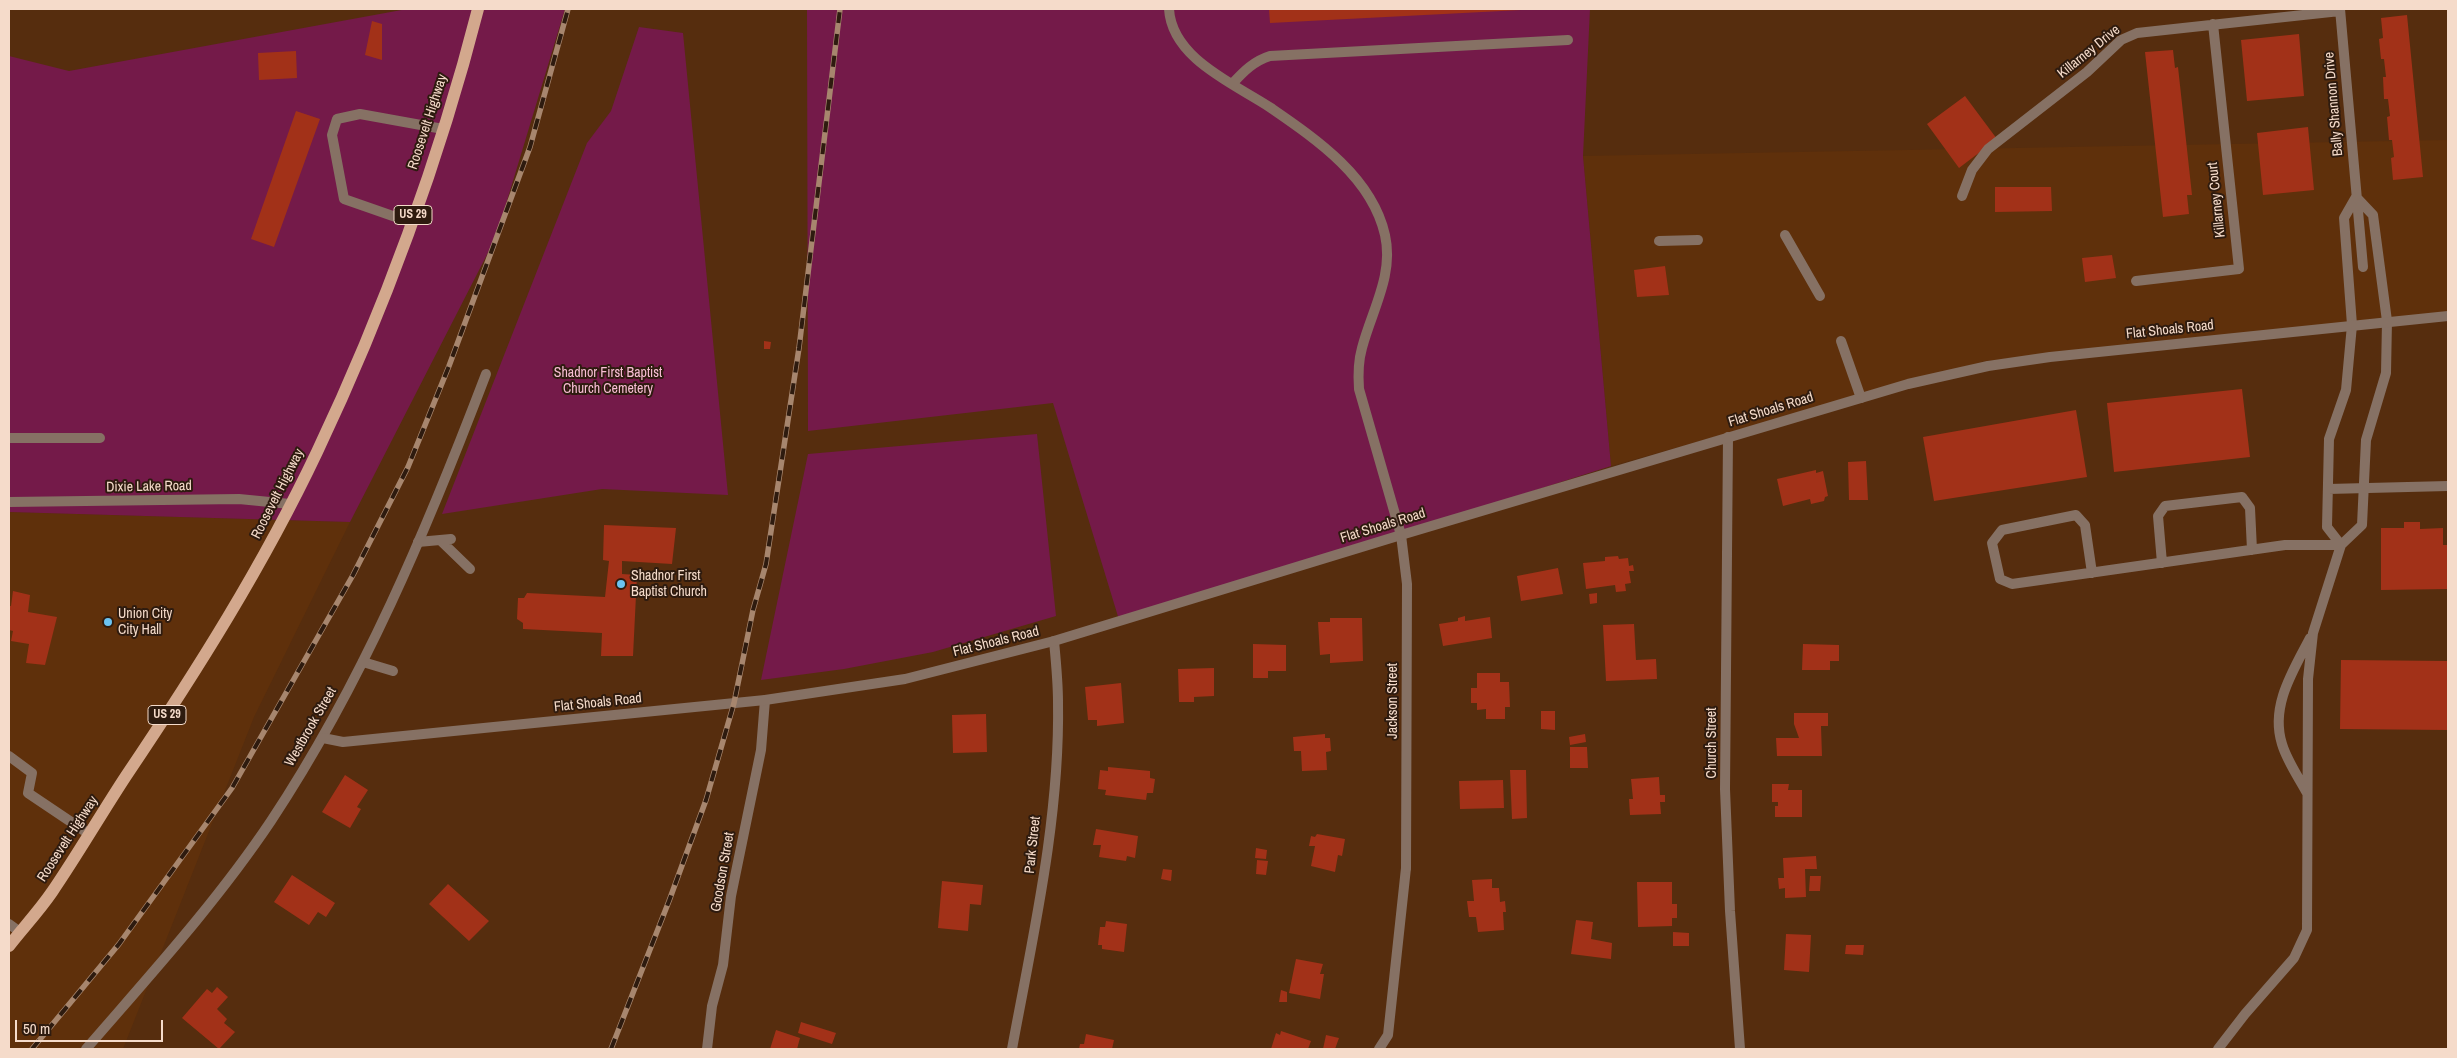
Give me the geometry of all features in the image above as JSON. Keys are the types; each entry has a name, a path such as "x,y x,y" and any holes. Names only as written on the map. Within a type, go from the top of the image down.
{"main road":[{"name":"Roosevelt Highway","path":"9,946 50,894 193,676 255,570 317,452 360,353 410,222 443,129 478,9"}],"street":[{"name":"Jackson Street","path":"1169,9 1178,38 1192,55 1212,71 1233,83 1316,141 1342,163 1362,187 1377,210 1385,236 1388,266 1378,303 1362,348 1358,368 1359,389 1401,535 1407,584 1406,868 1388,1035 1379,1049"},
{"name":"Killarney Drive","path":"1962,196 1972,170 1988,149 2087,72 2121,40 2138,32 2340,10"},
{"name":"Bally Shannon Drive","path":"2340,10 2363,267"},
{"name":"Killarney Court","path":"2136,281 2239,269 2213,24"},
{"path":"1233,83 1248,67 1260,59 1270,56 1568,40"},
{"path":"410,222 344,199 332,135 337,119 360,114 443,129"},
{"path":"2307,795 2282,744 2279,718 2282,693 2313,633 2341,545 2362,525 2366,440 2386,373 2387,321 2373,214 2356,198 2344,218 2352,325 2346,390 2329,439 2327,527 2341,545"},
{"path":"1785,235 1820,296"},
{"path":"1659,241 1698,240"},
{"path":"2348,268 2379,265"},
{"name":"Flat Shoals Road","path":"323,738 343,742 765,700 905,679 1054,642 1401,535 1908,384 1988,366 2050,356 2448,316"},
{"path":"1841,341 1861,398"},
{"name":"Westbrook Street","path":"86,1049 205,913 270,822 323,738 363,662 444,486 486,374"},
{"name":"Church Street","path":"1728,437 1725,789 1730,911 1740,1049"},
{"path":"9,438 100,438"},
{"path":"2328,489 2448,486"},
{"path":"2162,563 2158,516 2165,506 2242,497 2250,508 2252,550"},
{"name":"Dixie Lake Road","path":"9,502 239,500 290,504"},
{"path":"2092,573 2085,525 2076,515 2002,530 1992,543 2000,580 2012,584 2092,573 2162,563 2285,545 2341,545"},
{"path":"418,542 451,539"},
{"path":"440,540 470,569"},
{"path":"2218,1049 2244,1014 2294,958 2307,930 2308,679 2313,633"},
{"name":"Park Street","path":"1012,1049 1044,876 1056,765 1058,702 1054,642"},
{"path":"363,662 393,671"},
{"name":"Goodson Street","path":"707,1049 712,1006 723,965 731,896 761,750 765,700"},
{"path":"9,756 32,773 28,793 89,834"},
{"path":"9,924 20,932"}],"shaded area":[{"path":"2448,140 2448,315 1985,361 1611,466 1583,156"},
{"path":"9,512 350,522 254,717 123,1049 9,1049"}],"green space":[{"path":"407,9 565,9 496,237 350,522 9,512 9,56 69,71"},
{"path":"807,9 1590,9 1583,156 1611,466 1120,623 1053,403 808,431"},
{"name":"Shadnor First Baptist Church Cemetery","path":"639,27 683,33 728,495 602,489 442,514 587,143 611,111"},
{"path":"1037,434 1056,616 933,652 844,669 761,680 808,454"}],"building":[{"path":"1269,9 1521,9 1521,10 1270,23"},
{"path":"2407,15 2423,177 2393,180 2391,158 2394,157 2392,140 2389,140 2387,117 2390,116 2388,99 2384,99 2383,77 2386,77 2384,59 2381,59 2379,39 2383,38 2381,18"},
{"path":"372,21 382,24 382,60 365,55"},
{"path":"2299,34 2304,96 2247,101 2241,40"},
{"path":"2173,50 2175,68 2178,67 2192,195 2187,195 2189,214 2163,217 2145,52"},
{"path":"296,51 297,78 259,80 258,53"},
{"path":"1965,96 1997,139 1959,168 1927,124"},
{"path":"296,111 320,119 274,247 251,239"},
{"path":"2308,127 2314,190 2263,195 2257,133"},
{"path":"1995,187 2051,187 2052,211 1995,212"},
{"path":"2112,255 2116,278 2085,282 2082,258"},
{"path":"1665,266 1669,295 1637,297 1634,270"},
{"path":"764,341 771,342 770,349 764,349"},
{"path":"2242,389 2250,457 2114,472 2107,403"},
{"path":"2076,410 2087,477 1934,501 1923,437"},
{"path":"1866,461 1868,500 1849,500 1848,462"},
{"path":"1816,470 1816,473 1823,471 1828,496 1825,497 1824,501 1811,504 1810,499 1783,506 1777,479"},
{"path":"2404,522 2420,522 2420,529 2443,528 2443,545 2448,545 2448,589 2381,590 2381,528 2404,528"},
{"name":"Shadnor First Baptist Church","path":"604,525 676,528 672,564 622,561 622,574 637,575 633,656 601,656 602,633 523,629 523,623 517,619 518,598 524,598 527,593 605,597 609,561 603,560"},
{"path":"1618,556 1619,559 1628,558 1629,566 1633,565 1634,571 1629,571 1631,583 1625,584 1626,591 1616,592 1615,585 1586,589 1583,563 1605,561 1605,557"},
{"path":"1558,568 1563,594 1521,601 1517,576"},
{"path":"13,591 30,595 28,612 57,617 45,665 26,663 29,644 11,641 13,631 9,630 9,606 11,606"},
{"path":"1597,593 1597,603 1590,604 1589,594"},
{"path":"1465,616 1465,621 1490,617 1492,638 1443,646 1439,624 1458,621 1458,618"},
{"path":"1330,618 1362,618 1363,661 1330,663 1330,654 1320,655 1318,622 1330,622"},
{"path":"1634,624 1636,660 1656,659 1657,679 1606,681 1603,625"},
{"path":"1253,644 1286,645 1286,671 1268,671 1268,678 1253,678"},
{"path":"1803,644 1839,645 1839,661 1830,661 1830,670 1802,670"},
{"path":"2341,660 2448,661 2448,730 2340,729"},
{"path":"1214,668 1214,696 1194,697 1194,702 1179,702 1178,669"},
{"path":"1477,673 1500,673 1500,682 1509,682 1510,707 1505,707 1505,719 1486,719 1486,709 1477,710 1477,703 1471,703 1471,688 1477,688"},
{"path":"1121,683 1124,723 1097,726 1097,720 1088,720 1085,687"},
{"path":"1541,711 1555,711 1555,730 1541,729"},
{"path":"1794,713 1828,713 1828,726 1821,726 1822,756 1777,756 1776,738 1799,738 1794,724"},
{"path":"986,714 987,752 953,753 952,715"},
{"path":"1325,734 1325,738 1330,738 1331,751 1326,752 1327,770 1302,771 1301,751 1294,751 1293,737"},
{"path":"1585,734 1586,742 1570,745 1569,737"},
{"path":"1570,747 1587,747 1588,768 1570,768"},
{"path":"1108,767 1150,771 1150,778 1155,779 1153,793 1147,793 1146,800 1105,795 1106,790 1098,789 1100,770 1108,771"},
{"path":"1510,770 1526,770 1527,818 1512,819"},
{"path":"345,775 368,790 357,807 361,809 350,828 322,812"},
{"path":"1659,777 1660,795 1665,795 1665,802 1660,802 1661,814 1630,815 1629,799 1633,799 1631,779"},
{"path":"1503,780 1504,808 1460,809 1459,781"},
{"path":"1772,784 1789,784 1788,790 1802,790 1802,817 1775,817 1775,806 1778,806 1778,802 1772,802"},
{"path":"1096,829 1138,836 1135,858 1127,856 1126,861 1099,857 1101,845 1093,845"},
{"path":"1317,834 1345,839 1342,856 1338,855 1335,872 1311,866 1315,846 1309,846 1311,836 1315,837"},
{"path":"1256,848 1267,850 1266,859 1255,858"},
{"path":"1816,856 1817,869 1805,869 1806,897 1785,898 1785,888 1779,889 1778,878 1784,878 1783,858"},
{"path":"1257,860 1268,861 1266,875 1256,874"},
{"path":"1163,869 1172,870 1171,881 1161,879"},
{"path":"292,875 335,903 326,917 318,912 309,925 274,902"},
{"path":"1810,876 1821,876 1820,891 1809,891"},
{"path":"1492,879 1492,888 1499,888 1500,902 1505,901 1506,912 1503,912 1504,930 1478,932 1476,917 1469,917 1467,901 1474,901 1472,880"},
{"path":"942,881 983,885 981,905 970,904 968,931 938,928"},
{"path":"1637,882 1672,882 1672,904 1677,904 1677,918 1672,918 1672,926 1638,927"},
{"path":"448,884 489,921 469,941 429,904"},
{"path":"1576,920 1593,922 1591,939 1612,943 1611,959 1571,954"},
{"path":"1106,921 1127,924 1124,952 1102,949 1102,945 1098,945 1100,927 1105,927"},
{"path":"1673,932 1689,933 1689,946 1673,946"},
{"path":"1786,934 1811,935 1809,972 1784,970"},
{"path":"1846,945 1864,945 1863,955 1845,954"},
{"path":"1296,959 1323,964 1320,974 1324,974 1320,999 1289,993"},
{"path":"217,987 228,997 217,1009 227,1019 224,1023 235,1032 219,1049 182,1018 207,989 212,993"},
{"path":"1281,990 1287,992 1287,1002 1279,1002"},
{"path":"801,1022 836,1033 832,1044 798,1033"},
{"path":"776,1030 800,1038 797,1049 770,1049"},
{"path":"1281,1031 1311,1041 1308,1049 1271,1049 1276,1033 1280,1035"},
{"path":"1086,1034 1114,1040 1112,1049 1079,1049 1080,1044 1084,1044"},
{"path":"1326,1035 1339,1038 1335,1049 1323,1049"}],"railway":[{"path":"32,1049 119,944 232,788 353,575 408,467 449,366 530,147 568,9"},
{"path":"611,1049 706,800 734,703 753,610 766,564 799,348 840,9"}],"place":[{"name":"Shadnor First Baptist Church","path":"621,584"},
{"name":"Union City City Hall","path":"108,622"}]}
